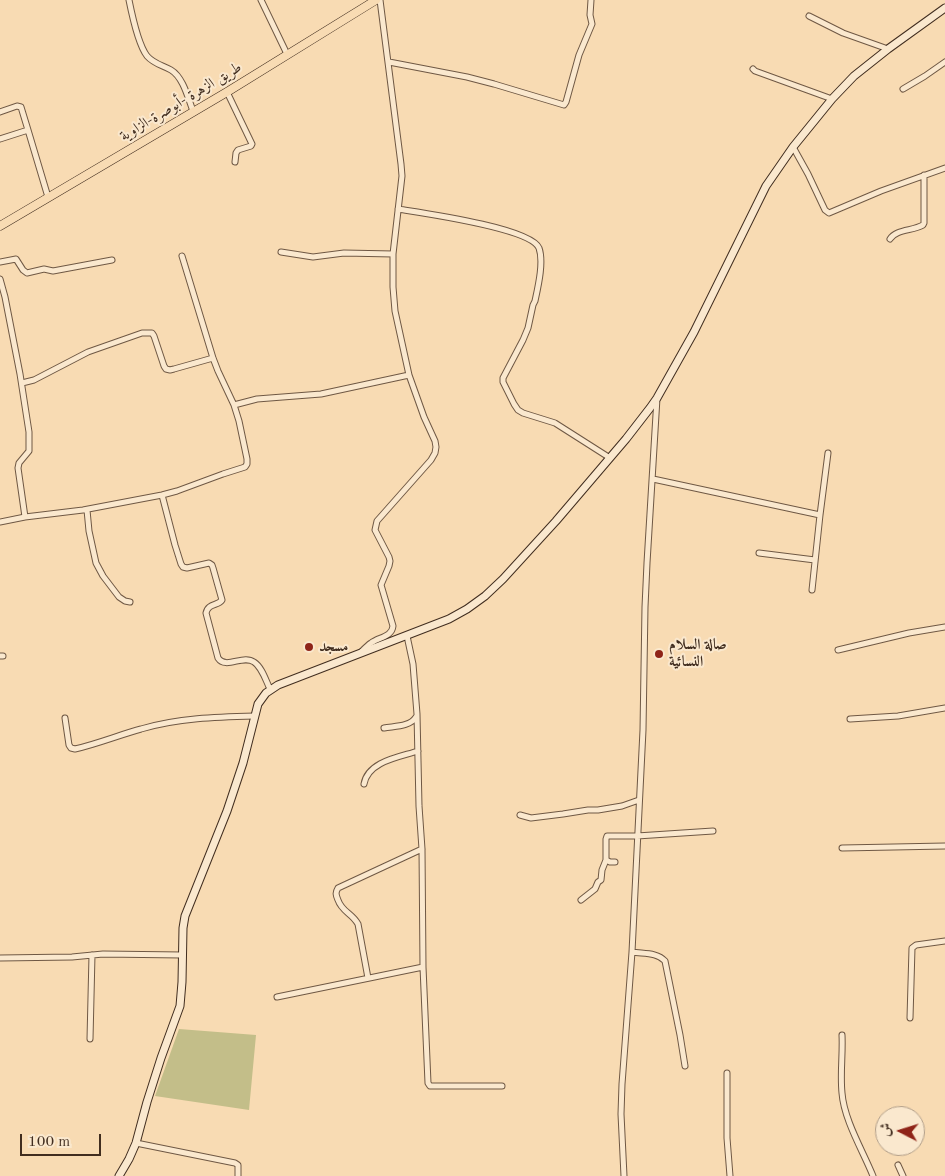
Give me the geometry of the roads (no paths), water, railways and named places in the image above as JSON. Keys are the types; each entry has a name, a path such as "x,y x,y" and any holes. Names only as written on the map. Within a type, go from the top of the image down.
{"main road":[{"name":"طريق الزهرة -أبوصرة-الزاوية","path":"0,226 226,92 376,0"},
{"path":"119,1176 136,1143 180,1006 185,916 227,811 261,700 270,689 278,685 458,615 485,596 503,579 610,458 657,398 694,332 766,186 793,148 832,99 854,76 945,8"}],"street":[{"path":"129,0 144,52 153,62 178,76 194,111"},
{"path":"261,0 287,54"},
{"path":"360,653 372,642 390,634 393,630 381,585 390,562 375,530 375,526 377,521 431,460 436,446 409,375 395,311 393,287 394,254 402,176 380,0"},
{"path":"389,62 467,76 564,105 579,55 592,24 590,15 591,0"},
{"path":"809,16 843,33 888,49"},
{"path":"903,89 945,62"},
{"path":"753,69 832,99"},
{"path":"226,92 252,144 238,150 235,162"},
{"path":"0,112 21,106 48,197"},
{"path":"0,139 28,130"},
{"path":"793,148 828,213 880,190 945,168"},
{"path":"890,239 894,234 923,225 924,175"},
{"path":"398,208 505,230 533,241 538,246 541,254 540,274 535,301 525,334 504,374 503,382 514,404 523,414 555,423 610,458"},
{"path":"281,252 313,257 344,253 394,254"},
{"path":"0,522 25,517 87,510 162,495 245,467 247,459 239,421 213,358 182,256"},
{"path":"0,262 16,259 23,270 29,273 44,269 53,271 112,260"},
{"path":"0,279 22,383 30,432 29,451 19,463 18,468 25,517"},
{"path":"22,383 42,376 88,352 148,332 154,336 166,369 170,370 213,358"},
{"path":"234,405 257,399 321,394 409,375"},
{"path":"624,1176 622,1084 632,952 643,730 646,581 657,398"},
{"path":"812,590 828,453"},
{"path":"653,479 820,515"},
{"path":"162,495 175,545 183,567 187,568 209,563 212,565 222,600 209,606 206,613 218,658 224,663 244,659 255,662 270,689"},
{"path":"87,510 96,563 119,597 130,602"},
{"path":"759,553 815,560"},
{"path":"838,650 909,633 945,627"},
{"path":"407,636 413,664 417,714 422,849 423,967 428,1084 430,1086 502,1086"},
{"path":"850,719 898,716 945,708"},
{"path":"384,728 411,722 417,714"},
{"path":"65,718 69,745 75,749 142,728 176,720 202,717 255,716"},
{"path":"364,784 368,774 382,763 418,751"},
{"path":"520,815 531,818 598,810 622,806 639,800"},
{"path":"581,900 595,889 601,880 606,860 607,836 713,831"},
{"path":"842,848 945,846"},
{"path":"368,978 358,924 340,906 336,895 337,890 366,874 422,849"},
{"path":"606,860 615,862"},
{"path":"910,1018 912,948 916,945 945,941"},
{"path":"632,952 657,955 665,961 685,1066"},
{"path":"0,958 104,954 182,955"},
{"path":"90,1039 92,955"},
{"path":"277,997 423,967"},
{"path":"842,1035 842,1093 844,1106 873,1176"},
{"path":"727,1073 727,1138 730,1176"},
{"path":"136,1143 235,1163 238,1166 238,1176"},
{"path":"898,1165 903,1176"}],"place":[{"name":"مسجد","path":"309,647"},
{"name":"صالة السلام النسائية","path":"659,654"}]}
